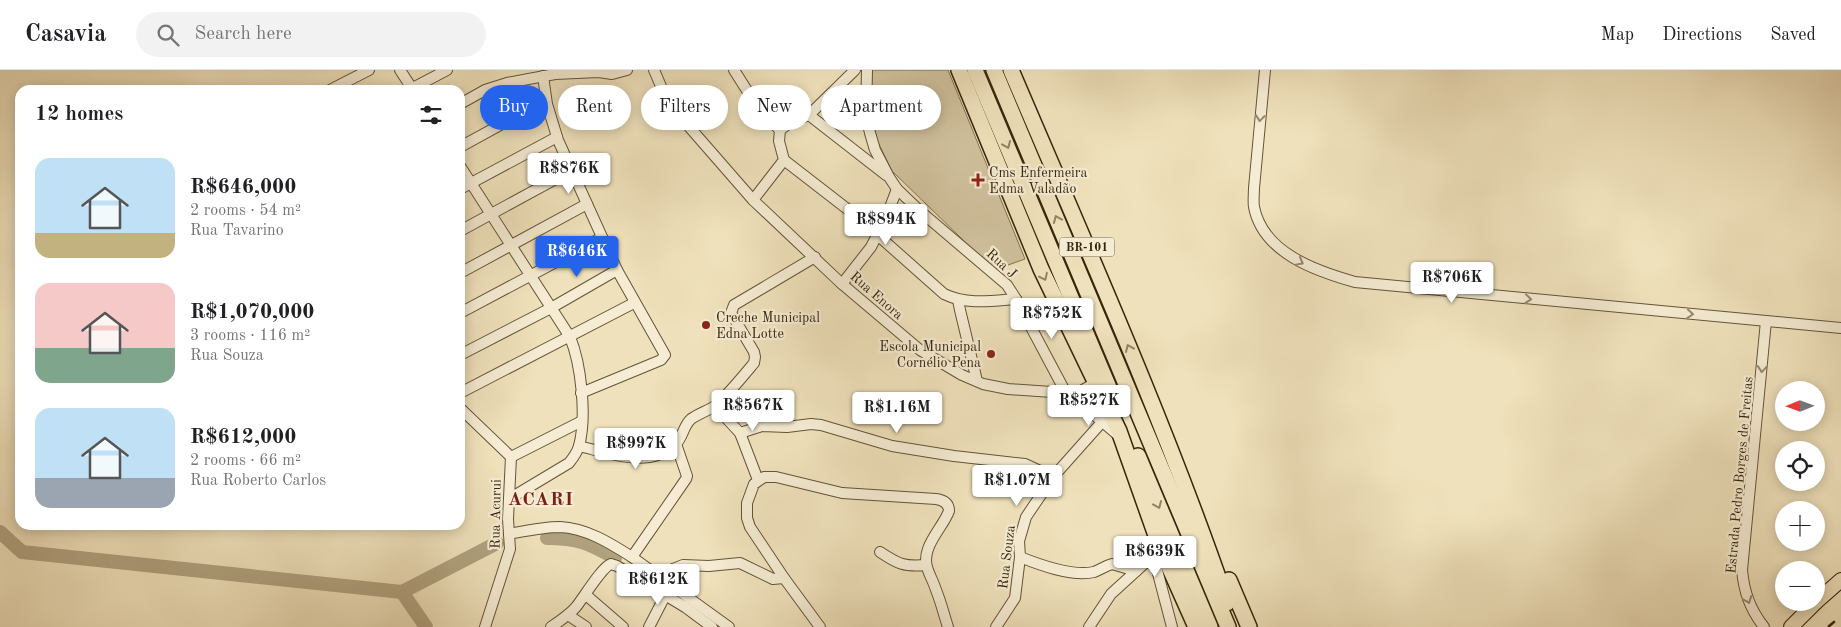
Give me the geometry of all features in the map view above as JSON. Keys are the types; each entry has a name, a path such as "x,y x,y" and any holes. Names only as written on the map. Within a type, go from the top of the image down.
{"highway":[{"path":"959,70 1040,269 1121,438 1159,544 1163,566 1195,625"},
{"name":"BR-101","path":"975,70 1210,627"},
{"name":"BR-101","path":"994,70 1228,627"},
{"path":"1000,70 1048,178 1069,207"},
{"name":"BR-101","path":"1010,70 1167,443"},
{"path":"1167,443 1172,463 1210,572 1212,592"},
{"path":"1167,443 1237,627"},
{"path":"1186,491 1199,508 1249,627"}],"main road":[{"path":"1825,594 1841,580"},
{"path":"1791,627 1807,611"}],"street":[{"path":"340,85 369,70"},
{"path":"400,70 409,85"},
{"path":"419,85 447,70"},
{"path":"465,101 495,86 554,72 598,71 612,74 627,70"},
{"name":"Rua Enora","path":"654,70 663,91 678,114 753,200 842,284 920,350 962,375 983,384 1069,395"},
{"path":"734,70 744,85"},
{"path":"811,113 855,70"},
{"name":"Rua J","path":"867,70 866,108 870,133 875,150 889,177 897,189 920,211 1001,278 1016,299 1069,395"},
{"path":"1265,70 1256,160 1254,208 1261,226 1273,242 1290,257 1309,267 1355,282 1841,328"},
{"path":"543,76 544,85"},
{"path":"548,107 557,137 601,238 634,302 665,352 665,358 581,393"},
{"name":"Rua J","path":"811,117 889,177"},
{"path":"465,144 491,130"},
{"path":"780,130 779,141 784,160 855,215 938,290 958,300 988,302 1016,299"},
{"path":"465,187 557,137"},
{"path":"753,200 784,160"},
{"path":"465,228 572,170"},
{"path":"465,174 570,336 578,358 582,421 579,446 575,455 569,462 509,499"},
{"path":"842,284 878,236 897,189"},
{"path":"465,270 587,204"},
{"path":"465,310 601,238"},
{"path":"579,446 617,455 649,458 663,454 676,444 690,420 715,406 749,368 755,358 754,352 733,318 731,308 736,303 815,257"},
{"path":"465,352 551,308 617,270"},
{"path":"958,300 977,381"},
{"path":"465,390 634,302"},
{"name":"Estrada Pedro Borges de Freitas","path":"1764,627 1749,603 1742,570 1766,320"},
{"path":"1095,383 1069,395 1121,438"},
{"path":"715,406 740,433 758,480"},
{"path":"465,413 510,457 582,421"},
{"name":"Rua Souza","path":"996,627 1015,598 1020,541 1026,517 1054,477 1102,422"},
{"path":"740,433 762,426 821,425 892,446 954,456 1025,464 1054,477"},
{"path":"632,557 686,479 687,476 676,444"},
{"name":"Rua Acurui","path":"485,627 510,550 510,457"},
{"path":"820,627 750,527 746,510 748,498 751,488 758,480 764,477 776,477 842,493 944,501 949,511 932,540 926,565 948,627"},
{"path":"509,534 557,527 580,530 632,557 729,627"},
{"path":"1089,627 1111,594 1145,563 1159,544"},
{"path":"880,552 895,562 909,566 926,565"},
{"path":"1020,557 1048,568 1072,572 1096,572 1112,564 1136,571"},
{"path":"648,627 661,593 663,580 674,569 684,565 709,566 734,562 744,564 773,579 784,578"},
{"path":"1145,563 1163,566 1172,627"},
{"path":"551,627 568,615 586,595 605,567 611,564 661,593 712,627"},
{"path":"586,595 612,623 623,627"},
{"path":"568,615 586,627"}],"shaded area":[{"path":"871,70 948,70 1025,259 994,270 892,171 876,138 874,130 941,130 941,85 871,85"}],"waterway":[{"path":"0,532 22,552 402,592 497,543"},
{"path":"547,538 583,542 615,558"},
{"path":"402,592 426,627"}],"railway":[{"path":"1828,627 1841,616"}],"place":[{"name":"Cms Enfermeira Edma Valadão","path":"978,180"},
{"name":"Creche Municipal Edna Lotte","path":"706,325"},
{"name":"Escola Municipal Cornélio Pena","path":"991,354"}],"district":[{"name":"ACARI","path":"541,498"}]}
